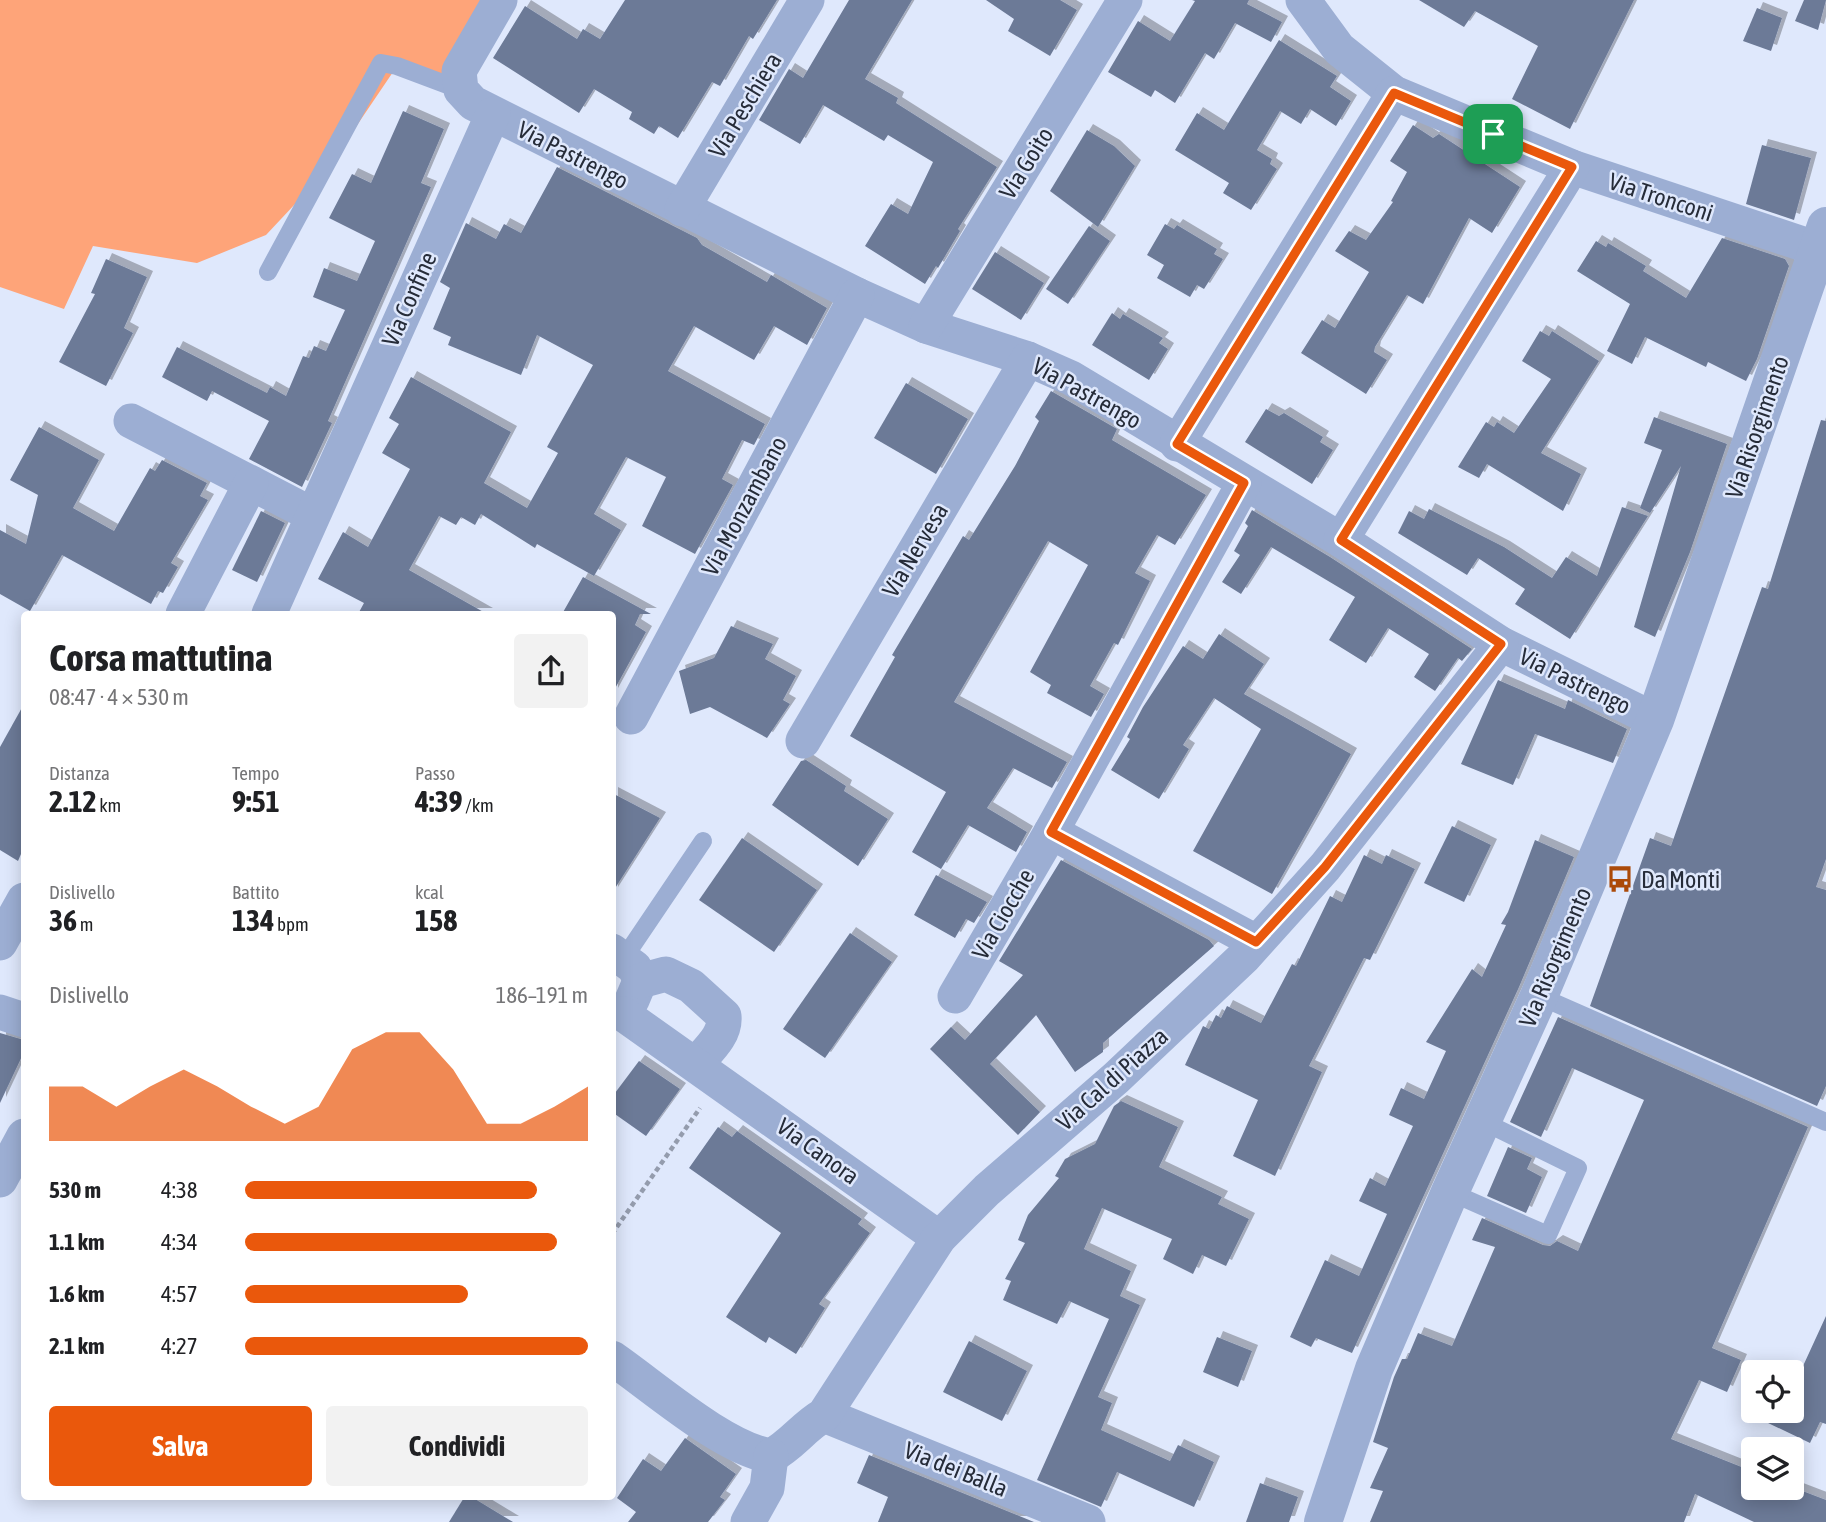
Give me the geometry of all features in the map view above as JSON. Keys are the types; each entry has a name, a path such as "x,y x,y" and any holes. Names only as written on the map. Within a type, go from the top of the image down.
{"street":[{"path":"493,114 473,103 461,90 459,71 500,0"},
{"name":"Via Peschiera","path":"682,209 807,0"},
{"name":"Via Goito","path":"926,326 1125,0"},
{"name":"Via Tronconi","path":"1303,0 1339,49 1394,93 1572,167 1822,238"},
{"path":"1177,444 1394,93"},
{"name":"Via Pastrengo","path":"493,114 857,295 926,326 1028,359 1071,378 1341,540 1501,644 1656,720"},
{"name":"Via Confine","path":"270,611 493,114"},
{"path":"1341,540 1572,167"},
{"name":"Via Risorgimento","path":"1323,1522 1374,1369 1450,1192 1539,996 1656,720 1822,238"},
{"name":"Via Monzambano","path":"631,717 857,295"},
{"name":"Via Nervesa","path":"803,741 1028,359"},
{"path":"131,421 312,514"},
{"path":"185,611 251,483"},
{"name":"Via Ciocche","path":"955,996 1051,832 1244,483"},
{"name":"Via Cal di Piazza","path":"771,1456 790,1446 812,1422 824,1415 939,1238 987,1190 1126,1069 1256,942 1325,867 1501,644"},
{"path":"1051,832 1256,942"},
{"path":"0,943 21,905"},
{"path":"625,963 666,974 691,986 724,1016 725,1025 708,1072"},
{"name":"Via Canora","path":"625,963 618,1021 708,1072 939,1238"},
{"path":"0,1012 21,1019"},
{"path":"0,1180 21,1142"},
{"path":"616,1361 730,1441 751,1453 771,1456 767,1488 748,1522"},
{"name":"Via dei Balla","path":"824,1415 1088,1522"}],"lane":[{"path":"268,272 381,63 397,66 461,90"},
{"path":"625,963 703,841"},
{"path":"1539,996 1826,1122"},
{"path":"1450,1192 1548,1235 1578,1168 1484,1122"}],"path":[{"path":"616,1227 708,1072"}],"shaded area":[{"path":"0,0 497,0 447,83 393,72 326,171 266,235 197,263 93,246 64,309 0,287"}],"building":[{"path":"625,0 777,0 753,39 749,36 720,86 712,82 678,138 659,126 654,134 629,119 632,112 594,89 579,113 493,58 525,6 577,39 583,29 600,39"},
{"path":"849,0 912,0 865,79 898,98 896,103 997,167 958,229 960,231 938,268 936,266 925,284 865,246 891,204 908,214 933,162 888,135 884,141 823,105 800,144 759,120 789,69 803,78"},
{"path":"986,0 1060,0 1077,10 1050,56 1008,31 1014,19"},
{"path":"1192,0 1249,0 1247,4 1282,22 1271,42 1235,23 1214,59 1205,53 1175,103 1155,90 1151,97 1108,72 1138,21 1170,41 1195,1"},
{"path":"1419,0 1634,0 1570,129 1512,99 1538,46 1475,11 1464,27"},
{"path":"1804,0 1826,0 1818,30 1795,21"},
{"path":"1757,8 1782,18 1771,51 1743,41"},
{"path":"1279,40 1337,76 1330,87 1351,101 1336,126 1310,109 1301,124 1280,111 1257,150 1272,159 1270,164 1277,169 1251,210 1223,193 1229,183 1175,150 1197,113 1224,130"},
{"path":"403,111 444,129 421,183 431,187 328,421 332,423 302,487 249,459 269,421 212,391 207,401 162,377 177,347 267,393 270,387 286,396 303,356 309,358 314,346 326,351 345,310 313,297 324,268 357,281 375,241 329,218 352,174 371,183"},
{"path":"1413,125 1433,138 1439,134 1520,187 1492,233 1469,218 1423,304 1407,295 1375,347 1374,352 1387,360 1366,394 1301,353 1322,320 1335,328 1369,272 1335,251 1349,231 1366,240 1393,202 1391,201 1407,172 1390,161"},
{"path":"1087,130 1114,146 1135,166 1098,227 1050,191"},
{"path":"1762,145 1811,158 1794,220 1746,204"},
{"path":"557,167 697,238 702,245 767,282 771,275 827,308 807,345 774,326 754,360 694,326 668,371 765,424 754,445 742,440 722,479 733,485 695,554 642,526 666,477 626,457 594,514 621,530 594,576 537,544 535,548 481,514 475,525 461,517 456,525 439,516 409,570 482,611 360,611 364,603 318,579 343,532 368,547 410,469 382,453 399,424 389,418 411,377 511,432 484,483 527,508 558,453 547,447 593,365 537,335 521,375 448,345 451,337 433,329 450,288 440,282 466,223 496,239 504,224 521,233"},
{"path":"1165,224 1174,229 1177,225 1217,249 1214,254 1223,259 1204,289 1197,285 1190,297 1157,278 1164,265 1147,255"},
{"path":"1089,226 1110,241 1068,304 1046,289"},
{"path":"1722,238 1785,259 1789,266 1757,359 1746,381 1708,362 1706,367 1645,337 1632,364 1607,351 1630,304 1577,271 1596,241 1606,247 1608,243 1646,266 1643,271 1686,298"},
{"path":"995,252 1044,283 1021,320 972,289"},
{"path":"106,259 147,277 124,328 133,333 106,386 59,362 95,294 91,293"},
{"path":"1112,313 1120,319 1123,314 1163,338 1159,343 1168,349 1149,380 1092,345"},
{"path":"1540,331 1549,336 1552,331 1599,361 1541,453 1581,474 1563,511 1487,464 1479,478 1458,467 1486,422 1494,427 1497,422 1514,433 1551,379 1522,361"},
{"path":"906,383 968,419 936,474 874,438"},
{"path":"1051,391 1117,429 1112,440 1206,495 1175,545 1157,535 1135,573 1150,581 1118,645 1114,643 1090,686 1104,694 1091,717 1047,693 1051,685 1030,672 1088,565 1048,541 954,702 1067,762 1052,788 1013,768 987,808 1027,832 1016,852 968,825 941,869 912,852 946,792 850,736 895,657 892,655 963,536 969,540 1015,466 1039,421 1035,417"},
{"path":"1266,409 1279,416 1284,413 1323,437 1320,442 1333,450 1312,484 1245,442"},
{"path":"1654,417 1727,444 1690,552 1655,637 1634,627 1681,466 1650,513 1640,508 1662,450 1644,443"},
{"path":"1821,420 1826,421 1826,859 1816,887 1826,890 1826,1086 1817,1106 1590,1006 1650,838 1671,846 1762,587 1768,589"},
{"path":"39,427 99,460 73,508 114,531 150,468 155,471 162,460 207,483 200,496 208,500 171,563 178,567 163,593 158,591 151,604 62,555 30,611 0,594 0,530 26,544 38,495 10,480"},
{"path":"1622,507 1648,516 1570,639 1515,604 1525,589 1478,558 1467,575 1398,533 1409,511 1424,519 1429,509 1504,547 1552,578 1566,557 1597,576"},
{"path":"1252,510 1472,649 1462,661 1458,658 1435,691 1414,677 1429,654 1388,628 1366,663 1329,640 1355,597 1271,547 1241,594 1222,582 1240,555 1234,551 1248,526 1245,523"},
{"path":"261,511 285,523 257,582 232,570"},
{"path":"583,577 651,614 640,614 635,625 646,632 616,687 616,611 564,611"},
{"path":"731,626 773,644 765,659 796,676 783,700 790,704 767,738 710,707 690,714 679,671 714,658"},
{"path":"1219,634 1264,664 1244,694 1351,754 1272,894 1193,851 1261,729 1214,698 1183,745 1189,749 1159,799 1111,770 1130,739 1127,737 1143,707 1183,646 1203,659"},
{"path":"1498,680 1565,709 1568,700 1627,729 1613,763 1535,734 1513,785 1461,764"},
{"path":"21,709 21,854 18,861 0,850 0,747"},
{"path":"806,760 846,786 844,791 888,819 858,866 772,805 801,761"},
{"path":"616,795 660,818 616,887"},
{"path":"1452,826 1491,845 1464,902 1424,883"},
{"path":"742,838 817,890 774,952 699,900"},
{"path":"1535,840 1574,857 1519,987 1352,1353 1316,1338 1311,1347 1290,1337 1325,1260 1359,1276 1387,1214 1359,1201 1370,1178 1385,1186 1413,1126 1389,1115 1401,1088 1424,1099 1446,1051 1426,1042 1472,969 1482,977 1506,925 1501,924"},
{"path":"1364,855 1382,864 1386,855 1415,869 1370,960 1364,958 1309,1066 1322,1072 1275,1176 1233,1156 1258,1100 1185,1065 1203,1026 1209,1029 1216,1015 1221,1018 1227,1006 1261,1023 1292,964 1296,966 1330,896 1342,902"},
{"path":"1061,860 1209,940 1214,946 1103,1043 1103,1052 1075,1072 1036,1015 990,1064 1040,1112 1018,1135 930,1049 951,1027 965,1040 1023,975 999,961"},
{"path":"936,875 987,902 974,923 966,919 955,938 914,915"},
{"path":"850,933 892,962 825,1058 783,1029"},
{"path":"1558,1017 1808,1127 1712,1348 1741,1360 1727,1392 1699,1380 1671,1439 1741,1467 1741,1500 1804,1500 1804,1492 1826,1500 1826,1522 1754,1522 1695,1494 1684,1522 1370,1522 1383,1491 1370,1488 1388,1448 1373,1442 1394,1377 1402,1359 1407,1359 1418,1333 1452,1346 1495,1247 1472,1240 1482,1218 1543,1245 1550,1246 1557,1241 1578,1251 1644,1100 1572,1068 1541,1137 1510,1122"},
{"path":"0,1033 21,1039 21,1058 0,1103"},
{"path":"639,1061 680,1089 646,1136 616,1115 616,1092"},
{"path":"1121,1101 1178,1127 1159,1167 1222,1197 1218,1204 1249,1219 1226,1266 1202,1255 1193,1274 1163,1259 1172,1239 1102,1208 1084,1249 1131,1271 1120,1296 1140,1305 1098,1397 1112,1403 1101,1430 1170,1461 1178,1445 1214,1462 1194,1507 1117,1472 1101,1507 1037,1480 1109,1319 1069,1301 1057,1324 1003,1300 1011,1281 1005,1279 1025,1243 1018,1240 1028,1215 1059,1178 1055,1176 1065,1159 1095,1144 1114,1106"},
{"path":"718,1127 732,1137 737,1131 862,1219 858,1224 870,1233 819,1304 825,1308 796,1354 769,1337 766,1343 726,1317 781,1233 689,1168"},
{"path":"1508,1147 1532,1158 1527,1169 1542,1177 1526,1213 1487,1196"},
{"path":"1826,1316 1826,1424 1820,1422 1810,1443 1804,1440 1804,1437 1797,1437 1768,1423 1804,1423 1804,1364"},
{"path":"1217,1337 1252,1351 1238,1387 1203,1372"},
{"path":"969,1341 1027,1371 1002,1421 943,1392"},
{"path":"685,1438 736,1474 720,1497 725,1500 708,1522 628,1522 636,1512 617,1498 643,1459 661,1471"},
{"path":"869,1455 1034,1522 878,1522 888,1497 857,1483"},
{"path":"1260,1483 1298,1497 1289,1522 1246,1522"},
{"path":"463,1500 477,1500 513,1522 449,1522"}],"place":[{"name":"Da Monti","path":"1620,879"}],"route":[{"path":"1394,93 1493,134 1572,167 1341,540 1501,644 1325,867 1256,942 1051,832 1244,483 1177,444 1394,93"}]}
